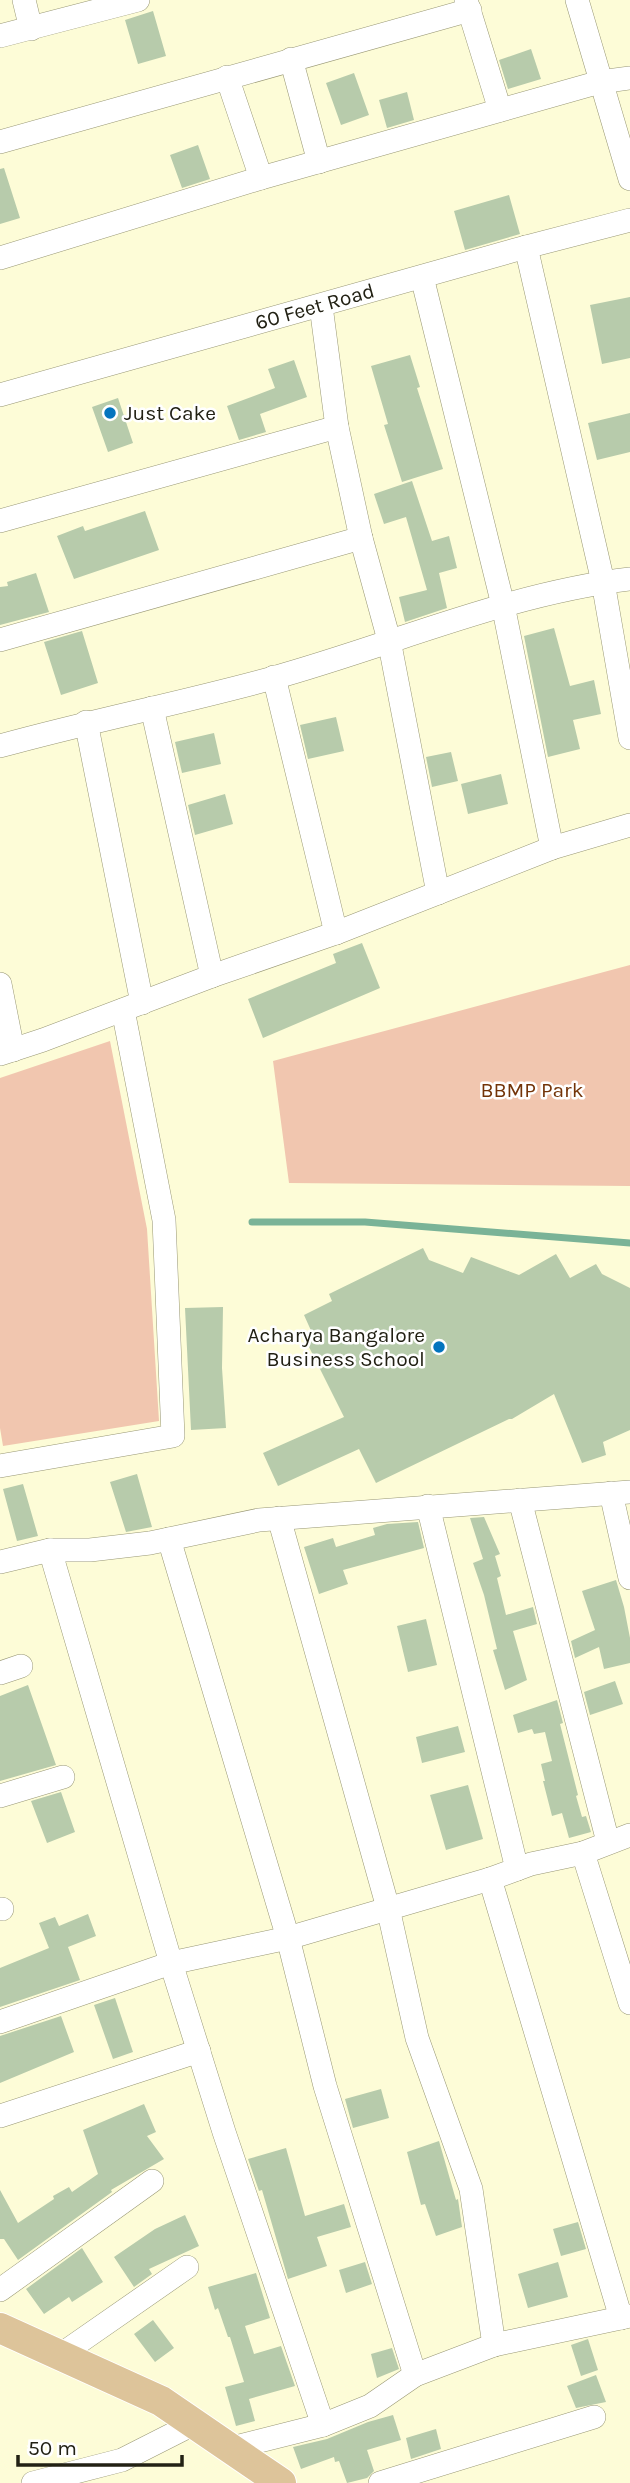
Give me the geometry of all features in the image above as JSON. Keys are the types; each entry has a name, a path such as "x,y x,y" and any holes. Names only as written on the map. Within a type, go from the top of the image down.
{"main road":[{"path":"8,2335 161,2401 281,2483"}],"street":[{"path":"24,0 31,29"},
{"path":"0,36 138,0"},
{"path":"577,0 630,179"},
{"path":"0,142 468,5 500,110"},
{"path":"291,59 319,162"},
{"path":"227,77 261,178"},
{"path":"0,258 261,178 600,82 630,78"},
{"name":"60 Feet Road","path":"0,395 630,220"},
{"path":"526,247 603,582 630,738"},
{"path":"422,277 503,605 552,848"},
{"path":"321,306 337,427 361,538 389,640 438,893"},
{"path":"0,521 337,427"},
{"path":"0,640 361,538"},
{"path":"0,746 86,722 274,677 503,605 603,582 630,579"},
{"path":"274,677 336,933"},
{"path":"152,708 212,976"},
{"path":"0,1466 173,1436 164,1220 133,1007 86,722"},
{"path":"0,985 7,1052 336,933 552,848 630,825"},
{"path":"0,1562 50,1550 90,1550 169,1539 259,1520 620,1493 630,1578"},
{"path":"520,1500 608,1842"},
{"path":"428,1506 517,1869"},
{"path":"279,1518 388,1908 417,2038 471,2189 494,2345"},
{"path":"169,1539 288,1938 325,2086 415,2375"},
{"path":"50,1550 199,2051 323,2425"},
{"path":"0,1796 63,1777"},
{"path":"0,2022 172,1963 288,1938 517,1869 583,1853 630,1835"},
{"path":"583,1853 630,2003"},
{"path":"232,2448 323,2425 370,2406 415,2375 494,2345 626,2317 490,1879"},
{"path":"0,2116 199,2051"},
{"path":"0,2290 152,2180"},
{"path":"59,2356 187,2267"},
{"path":"380,2483 594,2417"},
{"path":"33,2483 122,2460 195,2423"}],"green space":[{"name":"BBMP Park","path":"630,965 630,1186 289,1183 273,1061"},
{"path":"110,1041 147,1229 159,1421 3,1446 0,1428 0,1078"}],"building":[{"path":"153,11 166,56 138,64 125,20"},
{"path":"531,49 541,79 508,89 499,60"},
{"path":"354,73 369,115 341,125 326,83"},
{"path":"407,92 414,120 387,128 379,100"},
{"path":"198,145 210,179 182,188 170,155"},
{"path":"4,168 20,218 0,224 0,169"},
{"path":"509,195 520,234 465,250 454,211"},
{"path":"630,297 630,358 602,364 590,305"},
{"path":"410,355 420,387 417,388 443,469 402,482 384,425 388,424 371,366"},
{"path":"294,360 307,397 260,414 266,432 239,440 227,406 275,388 268,369"},
{"path":"118,398 133,443 108,452 92,407"},
{"path":"630,413 630,452 597,460 588,423"},
{"path":"412,481 432,541 449,536 457,568 439,573 447,608 405,622 399,597 427,590 406,517 384,524 374,494"},
{"path":"145,511 159,550 74,579 57,536 83,526 85,531"},
{"path":"36,573 49,612 0,625 0,587 8,586 7,582"},
{"path":"554,628 570,686 594,680 601,714 573,720 580,749 548,757 524,636"},
{"path":"82,631 98,683 61,695 44,642"},
{"path":"336,717 344,751 308,759 300,725"},
{"path":"214,733 221,764 182,773 175,742"},
{"path":"451,752 458,781 432,787 426,757"},
{"path":"501,774 508,804 468,814 461,784"},
{"path":"225,794 233,824 195,835 188,805"},
{"path":"362,943 380,988 263,1038 248,999 336,963 333,954"},
{"name":"Acharya Bangalore Business School","path":"423,1248 429,1260 463,1273 471,1257 519,1275 556,1254 570,1278 596,1264 602,1274 630,1288 630,1430 603,1442 606,1455 582,1463 554,1394 512,1419 376,1483 359,1449 278,1486 263,1453 344,1417 305,1339 313,1335 304,1315 332,1301 329,1294"},
{"path":"223,1307 222,1368 226,1428 191,1430 185,1308"},
{"path":"137,1474 152,1527 126,1532 110,1482"},
{"path":"23,1484 38,1536 17,1541 3,1489"},
{"path":"484,1517 500,1554 495,1556 501,1576 497,1578 506,1615 533,1607 537,1624 513,1631 527,1680 505,1690 493,1650 497,1649 484,1595 473,1563 483,1559 470,1518"},
{"path":"418,1522 424,1548 343,1570 348,1584 319,1594 304,1547 333,1538 336,1547 375,1535 373,1528 387,1524"},
{"path":"616,1580 630,1638 630,1663 604,1669 599,1647 575,1658 571,1641 595,1630 582,1591"},
{"path":"426,1619 437,1665 408,1672 397,1626"},
{"path":"615,1681 623,1704 590,1715 584,1692"},
{"path":"28,1685 56,1765 0,1781 0,1696"},
{"path":"557,1700 563,1723 560,1724 578,1795 576,1796 582,1817 586,1816 591,1832 569,1838 562,1813 552,1816 543,1781 541,1764 552,1761 545,1732 534,1734 532,1729 518,1733 513,1715"},
{"path":"458,1726 465,1752 422,1763 416,1737"},
{"path":"468,1785 483,1839 446,1850 430,1795"},
{"path":"61,1792 75,1832 47,1843 31,1801"},
{"path":"88,1914 96,1936 68,1947 80,1980 0,2007 0,1968 49,1948 39,1923 55,1917 59,1926"},
{"path":"115,1998 133,2052 113,2059 94,2005"},
{"path":"61,2016 74,2052 0,2083 0,2036"},
{"path":"381,2089 389,2118 353,2128 345,2099"},
{"path":"144,2104 156,2132 147,2136 164,2159 111,2190 112,2192 18,2260 4,2239 0,2239 0,2190 18,2223 54,2199 53,2196 69,2187 72,2192 98,2174 83,2130"},
{"path":"439,2141 456,2200 458,2199 462,2227 436,2236 425,2204 421,2205 407,2152"},
{"path":"286,2148 305,2216 344,2204 351,2227 317,2237 327,2266 288,2279 262,2190 259,2191 248,2159"},
{"path":"185,2215 199,2246 149,2269 152,2274 134,2287 114,2257 155,2229"},
{"path":"578,2222 586,2249 561,2256 553,2229"},
{"path":"82,2248 103,2282 72,2302 69,2297 44,2314 26,2289"},
{"path":"365,2262 372,2284 346,2293 339,2270"},
{"path":"558,2262 568,2297 528,2308 518,2274"},
{"path":"256,2273 270,2318 245,2326 254,2354 281,2346 295,2386 249,2399 255,2421 236,2426 225,2387 244,2382 230,2337 218,2308 215,2310 208,2287"},
{"path":"153,2320 174,2348 155,2362 134,2334"},
{"path":"588,2339 598,2370 581,2376 571,2345"},
{"path":"392,2348 399,2369 377,2378 371,2354"},
{"path":"596,2375 606,2402 576,2408 567,2386"},
{"path":"393,2415 401,2440 367,2450 374,2471 367,2478 347,2483 339,2461 335,2462 334,2457 301,2469 293,2447 327,2439"},
{"path":"436,2429 441,2449 411,2459 406,2438"}],"waterway":[{"path":"252,1222 365,1222 630,1243"}],"place":[{"name":"Just Cake","path":"110,413"},
{"name":"Acharya Bangalore Business School","path":"439,1347"}]}
